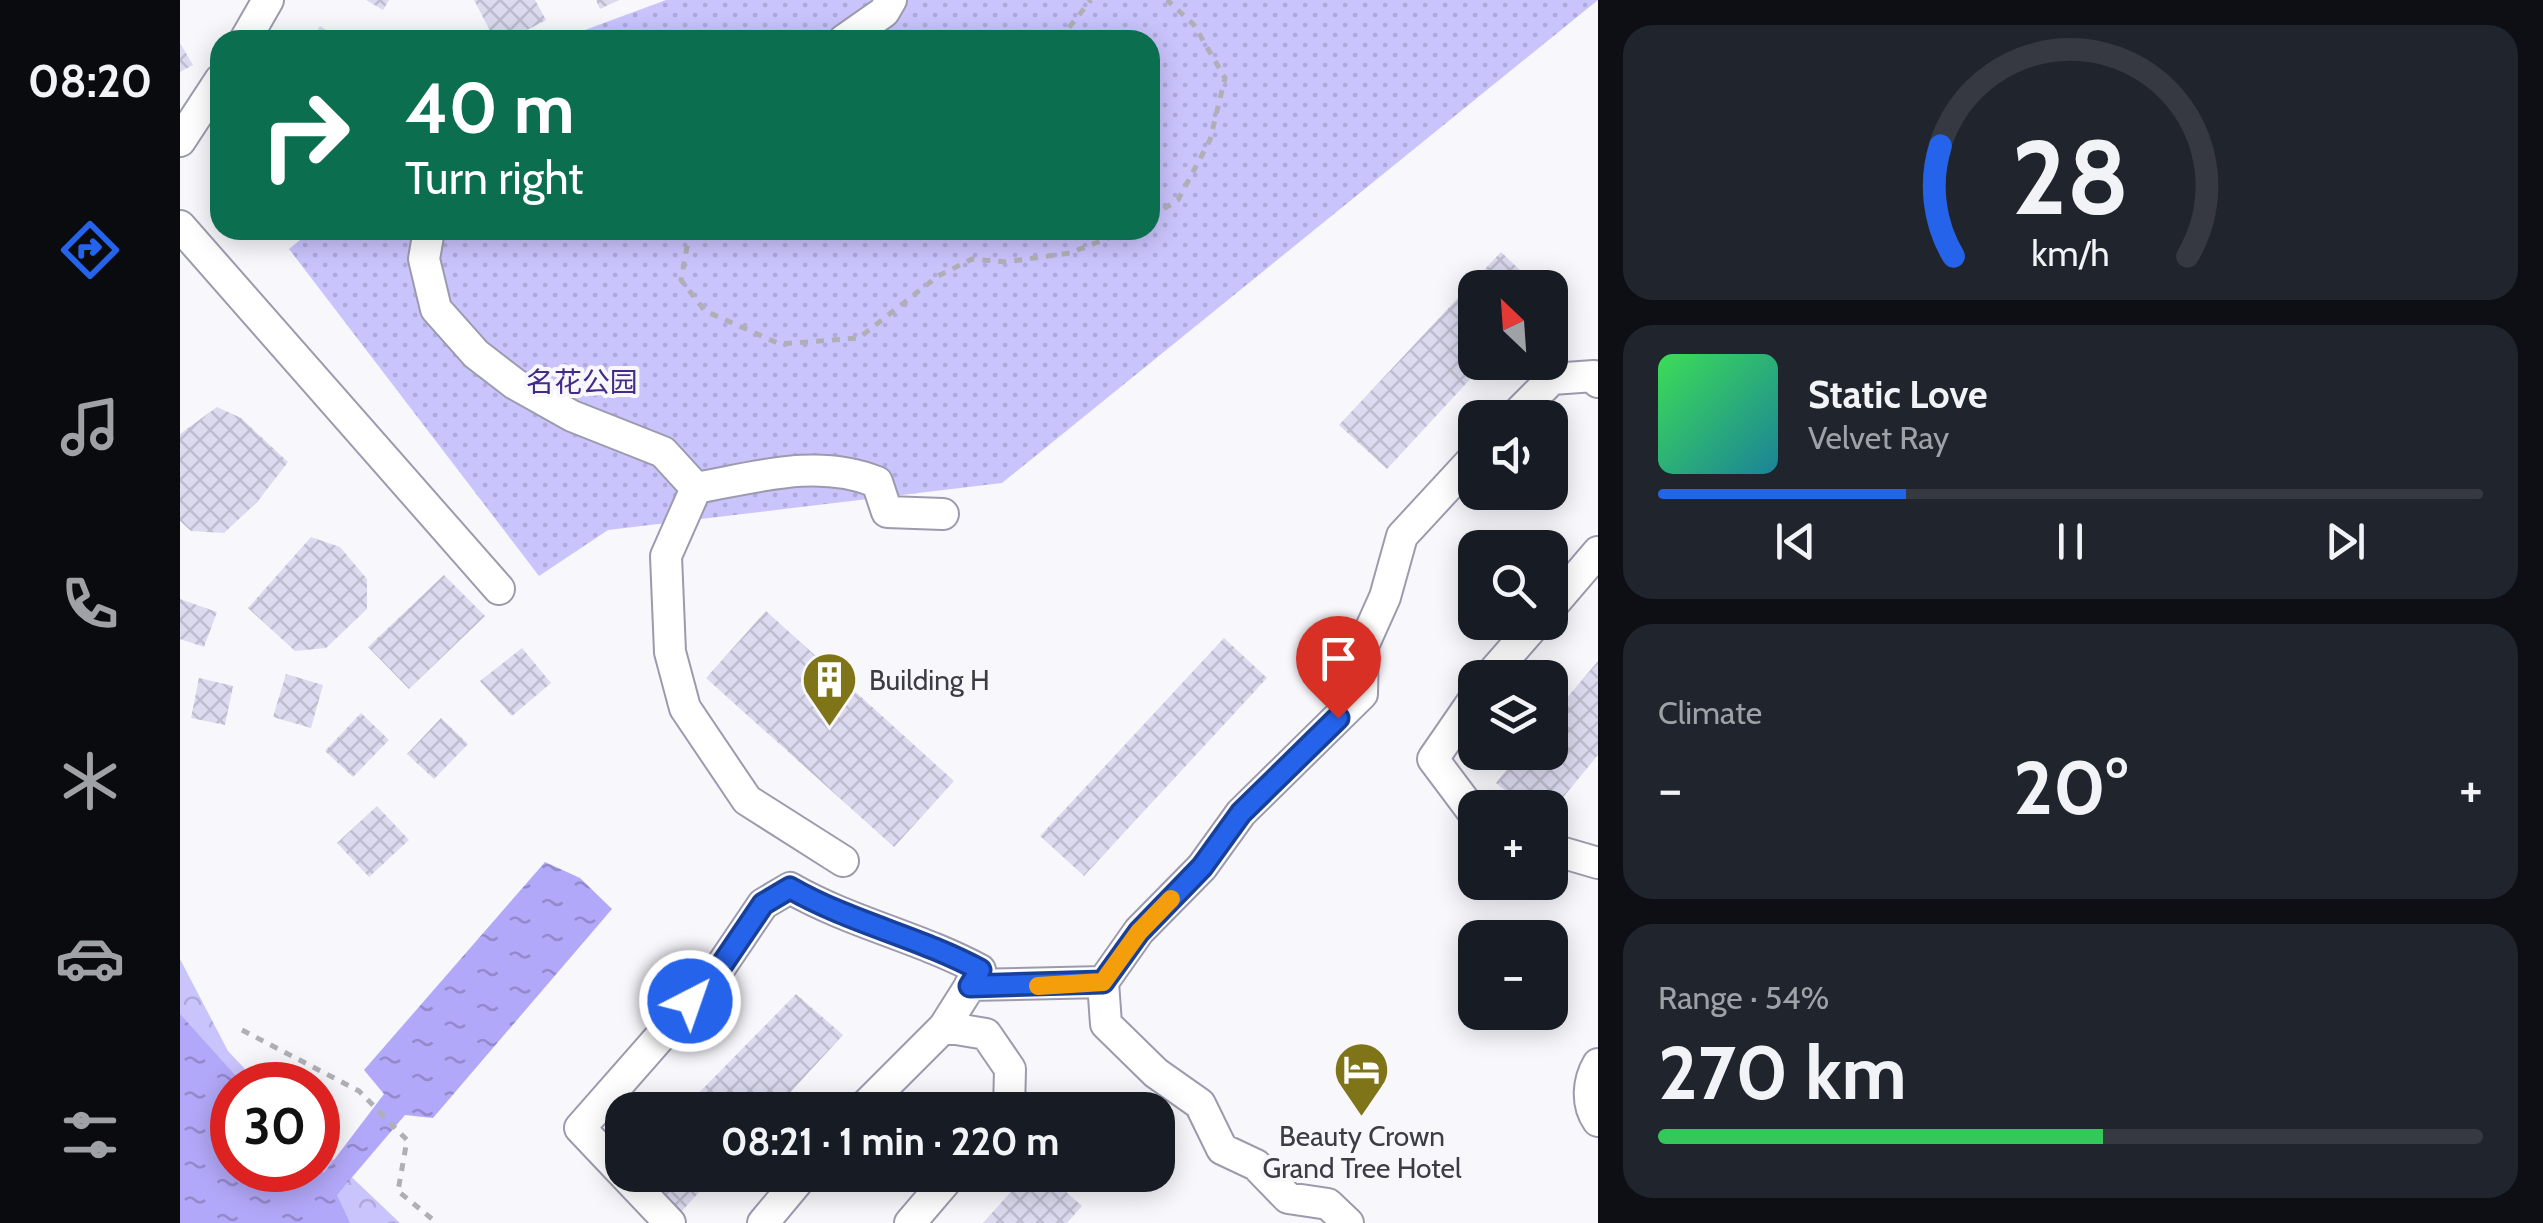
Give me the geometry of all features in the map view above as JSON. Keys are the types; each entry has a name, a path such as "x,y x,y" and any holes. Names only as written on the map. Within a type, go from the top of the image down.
{"street":[{"path":"252,30 268,0"},
{"path":"858,30 884,12 891,0"},
{"path":"180,141 210,95"},
{"path":"180,226 499,590"},
{"path":"427,240 424,259 436,309 476,354 515,384 572,416 664,452 696,488"},
{"path":"1531,400 1552,379 1594,376 1598,382"},
{"path":"696,488 785,471 844,468 877,482 886,512 943,514"},
{"path":"1348,1223 1328,1204 1288,1198 1256,1165 1222,1149 1200,1104 1156,1073 1106,1024 1103,982 1139,932 1202,867 1241,813 1362,694 1363,646 1385,597 1402,536 1458,475"},
{"path":"696,488 666,556 670,652 686,708 747,800 843,862"},
{"path":"1568,587 1598,552"},
{"path":"1504,660 1521,640"},
{"path":"1458,723 1434,759 1458,792"},
{"path":"1568,851 1595,855"},
{"path":"670,1223 580,1128 717,972 763,904 790,888 836,914 956,956 980,970 944,1027 879,1092"},
{"path":"970,986 1103,982"},
{"path":"944,1027 986,1034 1010,1069 1009,1092"},
{"path":"1598,1064 1589,1078 1593,1114 1598,1122"},
{"path":"764,1223 789,1192"},
{"path":"910,1223 936,1192"}],"path":[{"path":"1067,30 1091,2 1099,0"},
{"path":"1160,212 1178,200 1210,140 1225,78 1194,25 1168,0"},
{"path":"688,240 681,280 705,311 780,344 859,338 938,276 972,259 1006,262 1070,253 1103,240"},
{"path":"242,1030 359,1091 407,1140 398,1190 437,1223"}],"green space":[{"name":"名花公园","path":"666,0 1598,0 1002,483 608,530 539,576 289,249 300,240 1160,240 1160,30 585,30"},
{"path":"180,959 228,1051 238,1062 218,1062 180,1015"},
{"path":"340,1166 400,1223 343,1223 328,1192 340,1192"}],"water":[{"path":"545,862 580,878 612,909 433,1118 405,1115 340,1191 340,1152 384,1094 364,1070"},
{"path":"180,1014 223,1062 210,1062 210,1192 340,1192 337,1195 350,1223 180,1223"}],"building":[{"path":"366,0 389,0 383,10"},
{"path":"474,0 535,0 546,20 527,30 490,30"},
{"path":"596,0 619,0 600,9"},
{"path":"180,43 193,65 180,72"},
{"path":"1501,252 1520,270 1484,270"},
{"path":"1458,298 1458,380 1469,380 1387,469 1339,425"},
{"path":"217,407 241,418 288,462 258,501 224,533 191,531 180,521 180,434"},
{"path":"311,537 340,547 367,579 367,609 326,648 295,651 248,608"},
{"path":"444,575 485,616 409,689 368,647"},
{"path":"180,599 217,612 204,647 180,639"},
{"name":"Building H","path":"766,611 954,781 894,847 706,678"},
{"path":"1224,638 1267,678 1084,876 1040,836"},
{"path":"522,648 551,683 512,716 480,681"},
{"path":"1598,661 1598,755 1568,791 1505,790 1496,783 1506,770 1568,770 1568,697"},
{"path":"286,674 323,685 311,728 273,717"},
{"path":"199,678 233,686 225,725 191,718"},
{"path":"361,713 389,740 353,777 325,751"},
{"path":"441,718 468,744 434,779 407,754"},
{"path":"377,806 409,840 369,877 337,843"},
{"path":"796,994 843,1035 791,1092 700,1092"},
{"path":"656,1192 699,1192 680,1213"},
{"path":"1011,1192 1066,1192 1082,1206 1067,1223 983,1223"}],"slow traffic":[{"path":"1038,986 1103,982 1139,932 1171,899"}],"place":[{"name":"Building H","path":"830,729"},
{"name":"Beauty Crown Grand Tree Hotel","path":"1362,1119"}],"route":[{"path":"690,1001 717,972 763,904 790,888 836,914 943,950 980,970 970,986 1103,982 1139,932 1202,867 1241,813 1338,718"}]}
